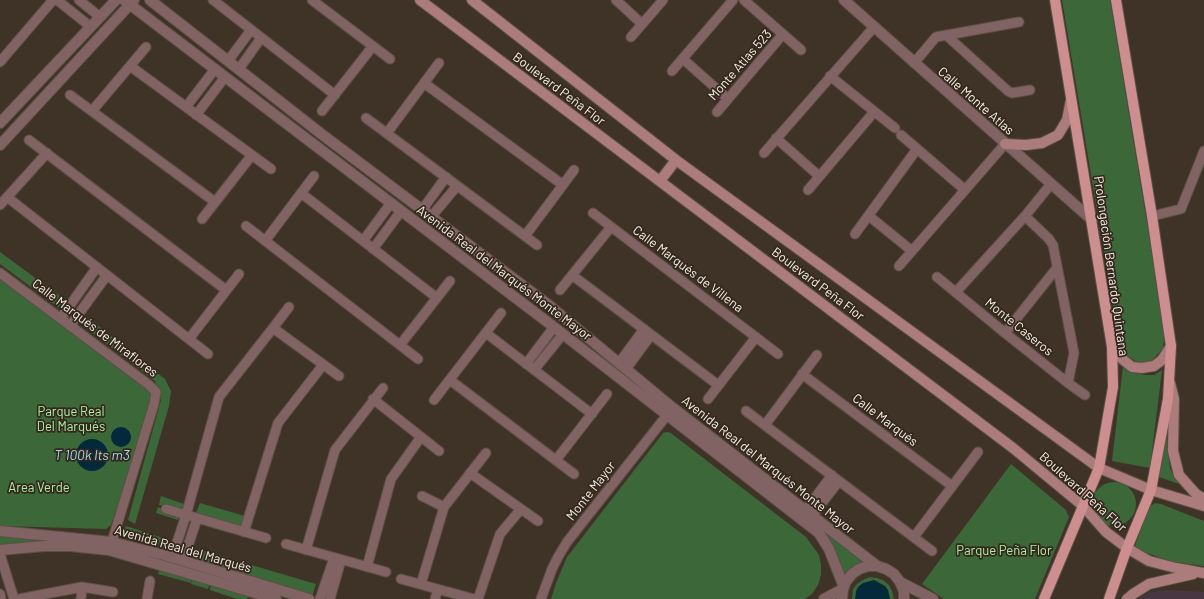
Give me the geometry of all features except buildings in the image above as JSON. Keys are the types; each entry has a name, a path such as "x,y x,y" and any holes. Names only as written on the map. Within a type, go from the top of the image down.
{"main road":[{"name":"Boulevard Peña Flor","path":"420,0 1013,448 1083,506 1106,532 1127,548 1149,561 1201,573"},
{"name":"Boulevard Peña Flor","path":"472,0 676,160 1099,468 1151,490 1204,506"},
{"name":"Prolongación Bernardo Quintana","path":"1044,599 1099,468 1113,387 1112,346 1055,0"},
{"path":"1109,599 1127,548 1151,490 1170,381 1171,346 1152,216 1116,0"},
{"path":"1005,144 1026,145 1042,143 1058,135 1067,120 1072,98"},
{"path":"660,181 676,160"},
{"path":"1112,346 1121,358 1132,367 1142,368 1154,366 1162,360 1171,346"},
{"path":"1170,381 1174,399 1173,452 1179,475 1196,494 1204,499"},
{"path":"1127,599 1149,584 1201,573"}],"street":[{"path":"1,60 53,0"},
{"path":"57,0 91,26"},
{"path":"79,0 100,17"},
{"path":"0,123 116,0"},
{"name":"Avenida Real del Marqués Monte Mayor","path":"150,0 324,136 550,306 623,366 670,411 819,533 829,549 843,592"},
{"path":"213,0 335,95"},
{"path":"312,0 390,59"},
{"path":"616,0 642,24"},
{"path":"631,37 663,0"},
{"path":"672,71 733,0"},
{"path":"744,0 801,50"},
{"name":"Calle Monte Atlas","path":"844,0 1092,220"},
{"path":"0,145 129,2"},
{"name":"Avenida Real del Marqués Monte Mayor","path":"129,2 315,146 563,334 809,513 877,566 890,571 900,582"},
{"path":"914,63 936,37 1019,22"},
{"path":"764,153 874,27"},
{"path":"228,60 251,30"},
{"name":"Monte Atlas 523","path":"716,112 783,34"},
{"path":"946,35 1008,91 1012,93 1030,90"},
{"path":"238,69 262,38"},
{"path":"322,111 373,46"},
{"path":"92,111 146,47"},
{"path":"683,59 728,99"},
{"path":"387,133 439,63"},
{"path":"130,66 271,169"},
{"path":"186,107 215,69"},
{"path":"830,76 895,128"},
{"path":"196,115 225,77"},
{"path":"424,83 563,185"},
{"path":"70,94 215,202"},
{"path":"808,190 874,112"},
{"path":"366,118 537,244"},
{"path":"315,146 324,136"},
{"path":"901,136 965,190"},
{"path":"776,138 819,176"},
{"path":"29,140 226,290"},
{"path":"899,266 1005,144"},
{"path":"855,234 917,149"},
{"path":"1152,216 1181,209 1204,151"},
{"path":"0,205 47,153"},
{"path":"202,218 252,155"},
{"path":"525,236 574,170"},
{"path":"266,242 314,176"},
{"path":"422,210 446,177"},
{"path":"956,292 1025,216 1051,184"},
{"path":"431,217 458,186"},
{"path":"301,193 437,298"},
{"path":"7,197 208,354"},
{"path":"363,241 391,203"},
{"path":"373,249 401,211"},
{"name":"Calle Marqués de Villena","path":"592,213 778,354"},
{"path":"869,216 912,251"},
{"path":"1025,216 1049,239 1053,245 1056,269 1074,353 1068,383"},
{"path":"246,226 418,359"},
{"path":"560,290 611,227"},
{"path":"61,318 97,267"},
{"path":"1005,333 1056,269"},
{"name":"Calle Marqués de Miraflores","path":"0,273 149,385 156,392 154,404 110,546"},
{"path":"189,339 239,274"},
{"path":"70,326 107,275"},
{"path":"572,275 718,385"},
{"name":"Monte Caseros","path":"937,277 1005,333 1085,395"},
{"path":"400,345 450,281"},
{"path":"172,558 186,516 219,397 289,307"},
{"path":"434,400 501,313"},
{"path":"526,364 554,327"},
{"path":"273,328 339,376"},
{"path":"623,366 647,332"},
{"path":"486,333 592,414"},
{"path":"534,370 563,334"},
{"path":"708,399 756,337"},
{"path":"765,425 817,355"},
{"path":"244,532 278,423 322,364"},
{"name":"Calle Marqués","path":"802,374 952,486"},
{"path":"450,380 574,474"},
{"path":"306,550 335,450 383,388"},
{"path":"556,460 607,394"},
{"path":"373,399 439,451"},
{"name":"Monte Mayor","path":"541,599 549,576 558,557 568,542 670,411"},
{"path":"746,411 932,551"},
{"path":"367,567 390,479 421,437"},
{"path":"914,537 978,452"},
{"path":"420,584 444,507 486,453"},
{"path":"470,473 538,521"},
{"path":"809,513 835,478"},
{"path":"422,496 444,507"},
{"path":"166,509 266,538"},
{"path":"478,599 500,534 521,509"},
{"path":"183,561 197,519"},
{"name":"Avenida Real del Marqués","path":"0,531 110,546 172,558 309,599"},
{"path":"286,544 386,572"},
{"name":"Avenida Real del Marqués","path":"0,550 44,546 110,546 252,596 276,599"},
{"path":"0,554 14,599"},
{"path":"320,599 338,559"},
{"path":"330,599 338,559"},
{"path":"824,599 843,592 846,581 859,569 868,566 877,566"},
{"path":"401,579 438,589 448,596 474,599"},
{"path":"148,599 150,581"},
{"path":"900,582 904,591 904,599"},
{"path":"900,582 933,599"},
{"path":"19,599 82,588 112,592"},
{"path":"81,599 82,588"},
{"path":"435,599 438,589"},
{"path":"0,594 1,599"}],"shaded area":[{"path":"1166,590 1204,592 1204,599 1140,599 1150,592"}],"green space":[{"path":"1062,0 1110,0 1165,332 1163,348 1151,362 1144,363 1135,361 1127,355 1118,337"},
{"path":"0,252 68,302 62,310 0,264"},
{"name":"Parque Real Del Marqués","path":"0,274 156,393 111,525 106,529 0,526"},
{"path":"86,316 165,379 171,391 169,406 135,524 128,520 161,400 155,381 81,324"},
{"path":"1123,366 1130,372 1145,375 1154,375 1162,370 1150,468 1112,461"},
{"path":"663,433 671,433 806,537 819,555 821,564 821,575 818,585 812,594 805,599 551,599 567,557"},
{"path":"1166,434 1170,468 1179,484 1159,477"},
{"name":"Parque Peña Flor","path":"1011,464 1066,510 1069,517 1035,599 944,599 922,584"},
{"path":"1114,482 1126,486 1132,492 1136,504 1132,516 1126,522 1114,526 1102,522 1096,516 1092,504 1096,492 1102,486"},
{"path":"161,496 184,504 182,510 159,505"},
{"path":"200,503 245,516 243,528 196,513"},
{"path":"1155,503 1204,521 1204,566 1172,562 1139,550 1135,546 1148,508"},
{"path":"158,507 179,516 178,520 156,513"},
{"path":"126,526 166,539 163,546 123,532"},
{"path":"818,528 868,564 844,578"},
{"path":"0,535 107,543 0,547"},
{"path":"194,548 316,584 312,597 191,561"},
{"path":"160,567 192,578 191,583 158,574"},
{"path":"193,577 210,582 208,589 191,584"},
{"path":"870,577 883,580 889,585 894,599 852,599 853,589 857,584"},
{"path":"211,583 249,595 247,599 237,599 210,590"}],"water":[{"path":"121,427 128,430 131,437 128,444 121,447 114,444 111,437 114,430"},
{"name":"T 100k lts m3","path":"92,439 101,442 105,446 108,455 105,464 101,468 92,471 83,468 79,464 76,455 79,446 83,442"},
{"path":"874,580 885,586 888,590 890,599 855,599 856,591 859,586 863,583"}],"park label":[{"name":"Area Verde","path":"39,488"}]}
